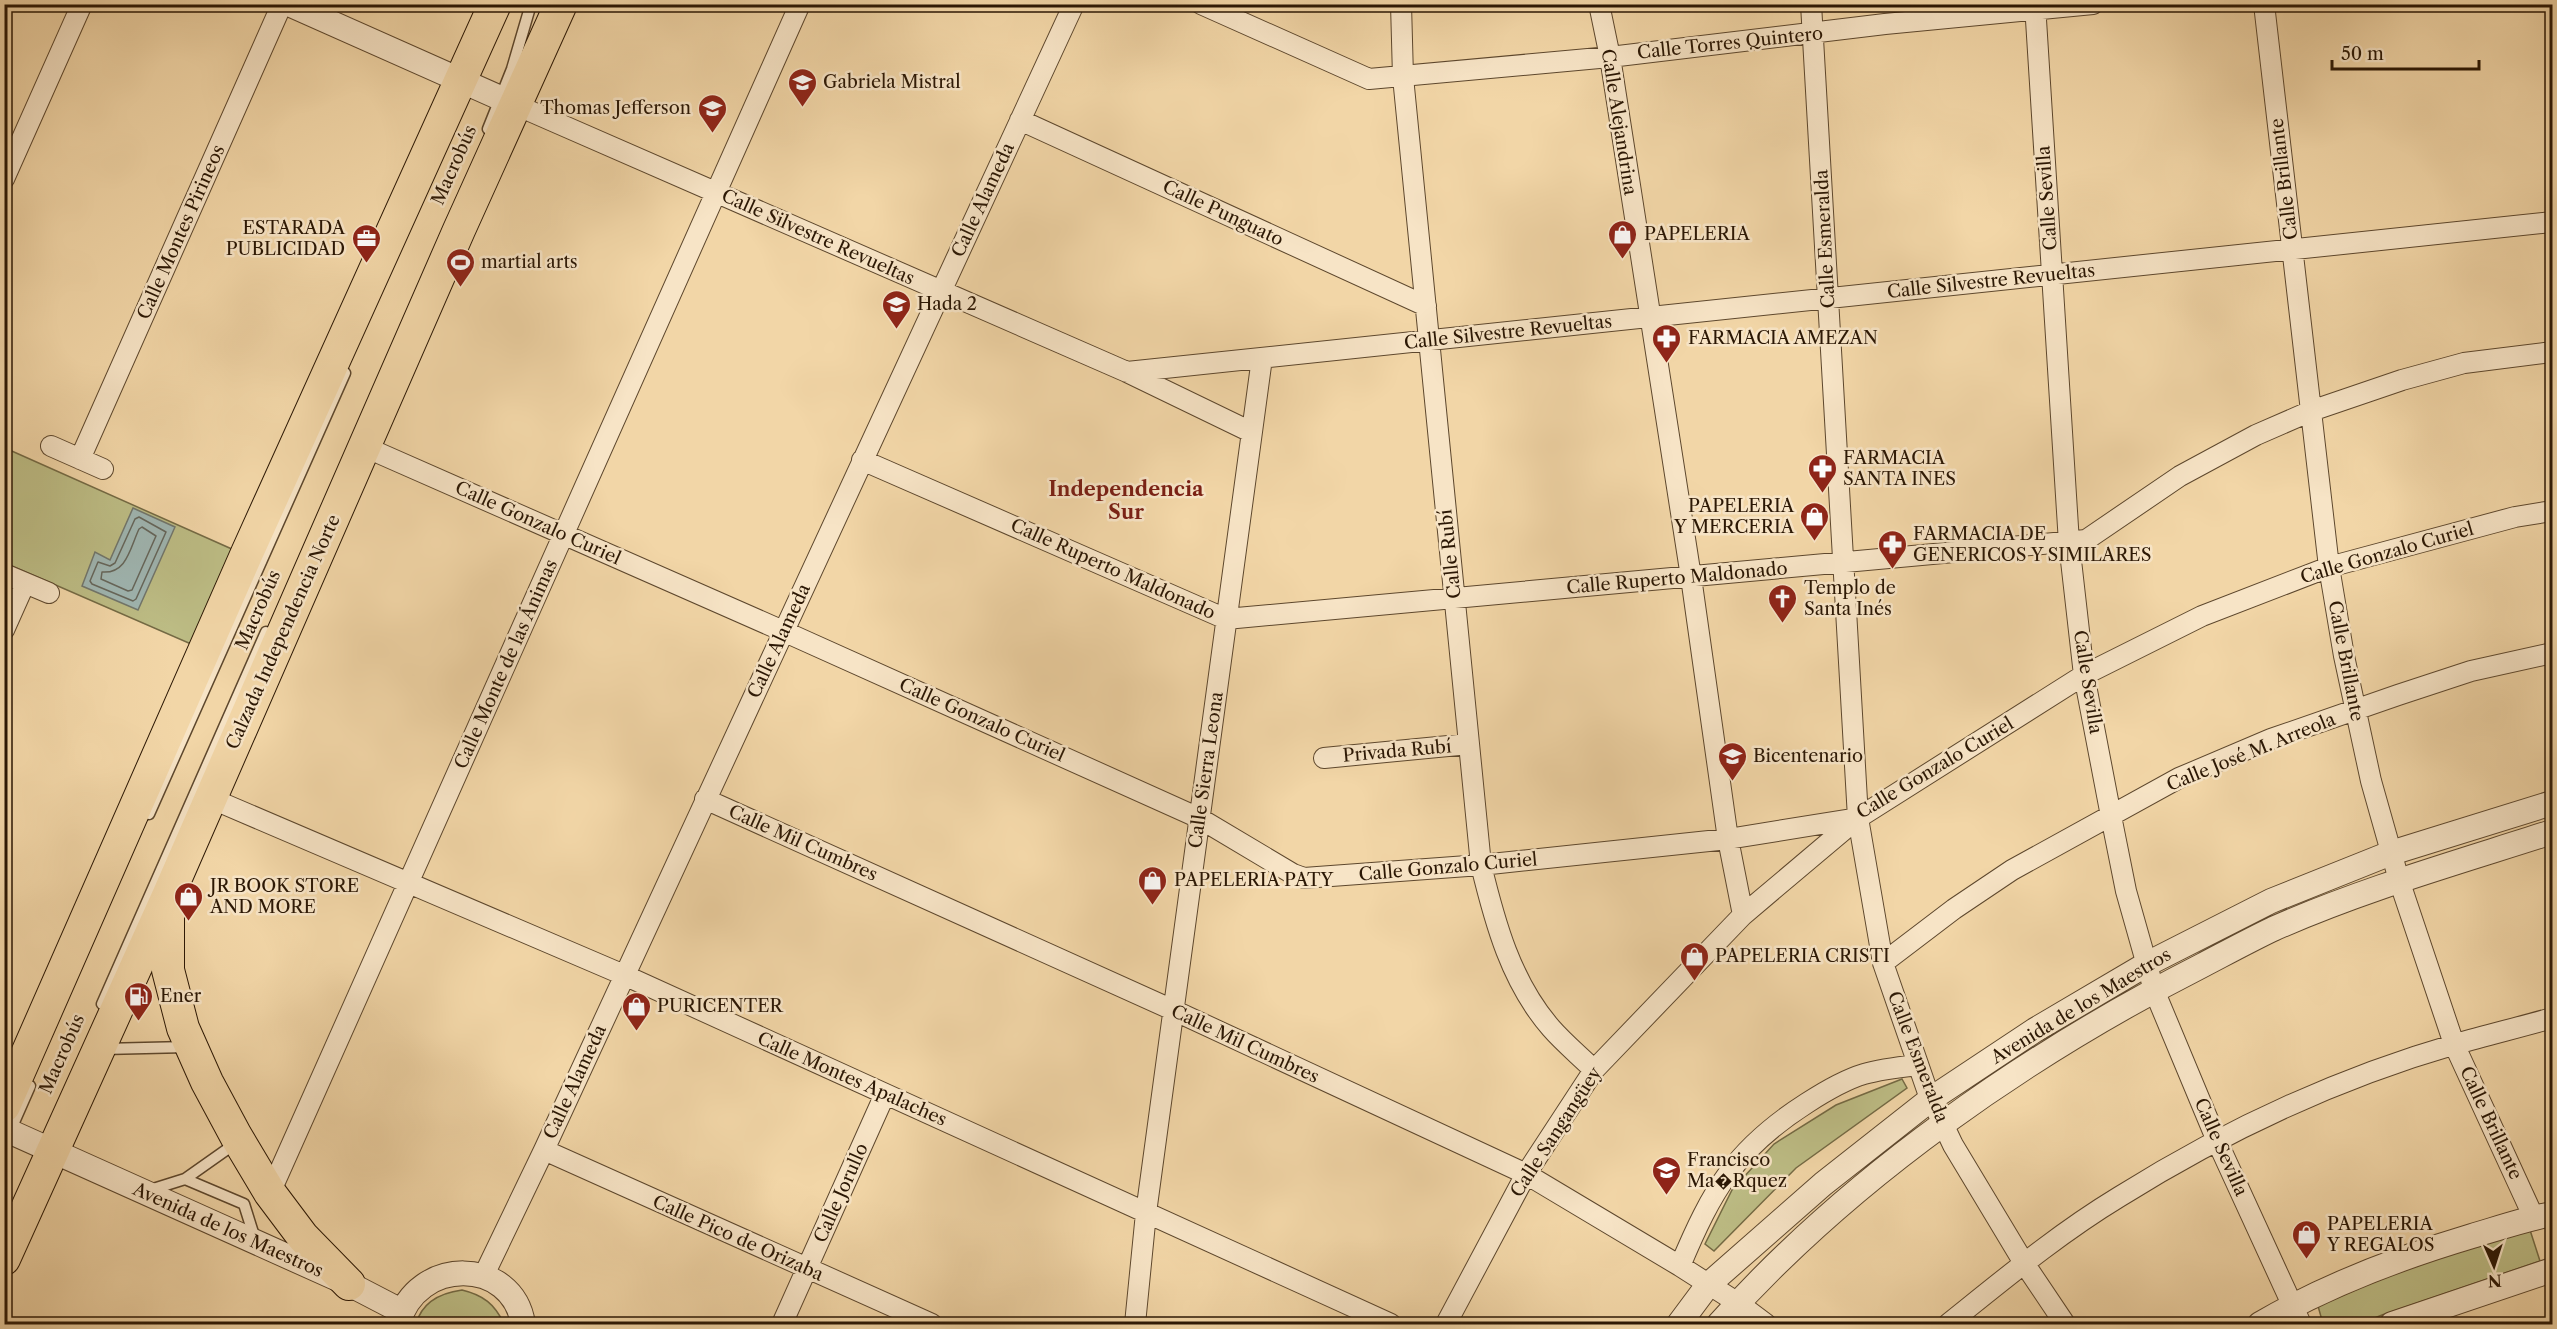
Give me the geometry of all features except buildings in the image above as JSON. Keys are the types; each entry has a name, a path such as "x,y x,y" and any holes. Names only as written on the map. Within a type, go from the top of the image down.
{"main road":[{"name":"Calzada Independencia Norte","path":"4,1259 43,1146 97,1050 168,896 365,447 508,102 561,4"},
{"path":"6,1128 247,553 470,85 494,20"},
{"path":"168,896 168,970 183,1028 207,1082 270,1193 303,1237 349,1284"}],"street":[{"path":"4,179 82,4"},
{"name":"Calle Montes Pirineos","path":"80,459 282,4"},
{"path":"289,4 508,102"},
{"name":"Calle Monte de las Ánimas","path":"270,1193 800,4"},
{"name":"Calle Alameda","path":"483,1277 544,1150 1074,4"},
{"name":"Calle Torres Quintero","path":"1201,4 1369,80 1610,57 1885,24 2093,4"},
{"name":"Calle Rubí","path":"1401,4 1403,77 1481,865 1495,922 1516,975 1551,1027 1594,1070"},
{"name":"Calle Alejandrina","path":"1599,4 1610,57 1691,577 1728,839 1743,915"},
{"name":"Calle Esmeralda","path":"1811,4 1858,818 1883,963 1918,1065 1953,1145 2024,1263 2065,1324"},
{"name":"Calle Brillante","path":"2264,4 2328,567 2371,781 2399,880 2454,1044 2543,1216"},
{"name":"Calle Sevilla","path":"2035,8 2069,543 2084,675 2110,816 2126,891 2154,990 2217,1141 2296,1315"},
{"name":"Calle Silvestre Revueltas","path":"508,102 1127,372 2553,222"},
{"name":"Calle Punguato","path":"1020,120 1426,306"},
{"name":"Calle Ruperto Maldonado","path":"862,460 1226,619 2086,540 2197,466 2256,435 2311,411 2402,380 2464,363 2553,352"},
{"name":"Calle Sierra Leona","path":"1135,1324 1146,1213 1262,358"},
{"path":"1127,372 1251,432"},
{"path":"51,446 103,469"},
{"name":"Calle Gonzalo Curiel","path":"365,447 1199,818 1293,874 1304,878 1481,865 1728,839 1858,818 2084,675 2202,616 2328,567 2515,517 2553,511"},
{"path":"4,574 49,593"},
{"path":"4,630 25,583"},
{"name":"Calle José M. Arreola","path":"1883,963 1954,909 2012,870 2179,778 2271,739 2355,709 2471,671 2553,653"},
{"name":"Privada Rubí","path":"1324,758 1469,744"},
{"name":"Calle Montes Apalaches","path":"210,798 624,975 1391,1324"},
{"name":"Calle Mil Cumbres","path":"705,799 1173,1010 1526,1174 1680,1266 1766,1324"},
{"name":"Avenida de los Maestros","path":"1679,1324 1708,1285 1823,1184 1932,1099 2035,1030 2146,964 2271,901 2391,853 2553,803"},
{"name":"Calle Sangangüey","path":"1446,1324 1526,1174 1594,1070 1743,915 1858,818"},
{"name":"Avenida de los Maestros","path":"1719,1324 1841,1205 1943,1125 2037,1059 2154,990 2274,929 2399,880 2553,832"},
{"path":"1948,1324 2024,1263 2118,1197 2217,1141 2330,1088 2454,1044 2553,1018"},
{"path":"1680,1266 1710,1198 1732,1166 1760,1137 1826,1091 1863,1074 1918,1065"},
{"name":"Calle Jorullo","path":"782,1324 885,1094"},
{"name":"Avenida de los Maestros","path":"6,1128 349,1284 400,1318"},
{"name":"Calle Pico de Orizaba","path":"544,1150 807,1270 932,1324"},
{"path":"2260,1324 2296,1315 2371,1269 2543,1216"},
{"path":"2392,1324 2553,1270"},
{"path":"400,1318 411,1295 426,1282 444,1275 464,1273 483,1277 500,1286 514,1300 523,1324"}],"lane":[{"path":"494,20 506,4"},
{"name":"Macrobús","path":"483,140 508,102 531,4"},
{"name":"Macrobús","path":"142,830 352,359"},
{"name":"Macrobús","path":"97,1015 270,624"},
{"path":"97,1050 117,1047 191,1047"},
{"name":"Macrobús","path":"6,1128 32,1080"},
{"path":"144,1192 185,1179 239,1141"},
{"path":"185,1179 244,1204 256,1243"}],"green space":[{"path":"5,448 234,550 191,644 5,563"},
{"path":"1902,1079 1907,1088 1796,1168 1714,1251 1705,1244 1732,1190 1774,1144 1836,1105"},
{"path":"2530,1230 2540,1261 2360,1324 2323,1324 2318,1306 2419,1262"},
{"path":"462,1290 488,1301 504,1324 416,1324 427,1304 446,1293"}],"water":[{"path":"133,508 175,527 138,610 82,586 95,552 110,560"}],"place":[{"name":"Gabriela Mistral","path":"802,108"},
{"name":"Thomas Jefferson","path":"712,134"},
{"name":"PAPELERIA","path":"1623,260"},
{"name":"ESTARADA PUBLICIDAD","path":"366,264"},
{"name":"martial arts","path":"460,288"},
{"name":"Hada 2","path":"896,330"},
{"name":"FARMACIA AMEZAN","path":"1667,364"},
{"name":"FARMACIA SANTA INES","path":"1822,494"},
{"name":"PAPELERIA Y MERCERIA","path":"1815,542"},
{"name":"FARMACIA DE GENERICOS Y SIMILARES","path":"1892,570"},
{"name":"Templo de Santa Inés","path":"1783,624"},
{"name":"Bicentenario","path":"1732,782"},
{"name":"PAPELERIA PATY","path":"1153,906"},
{"name":"JR BOOK STORE AND MORE","path":"189,922"},
{"name":"PAPELERIA CRISTI","path":"1694,982"},
{"name":"Ener","path":"139,1022"},
{"name":"PURICENTER","path":"636,1032"},
{"name":"Francisco Ma�Rquez","path":"1666,1196"},
{"name":"PAPELERIA Y REGALOS","path":"2306,1260"}],"district":[{"name":"Independencia Sur","path":"1126,500"}]}
